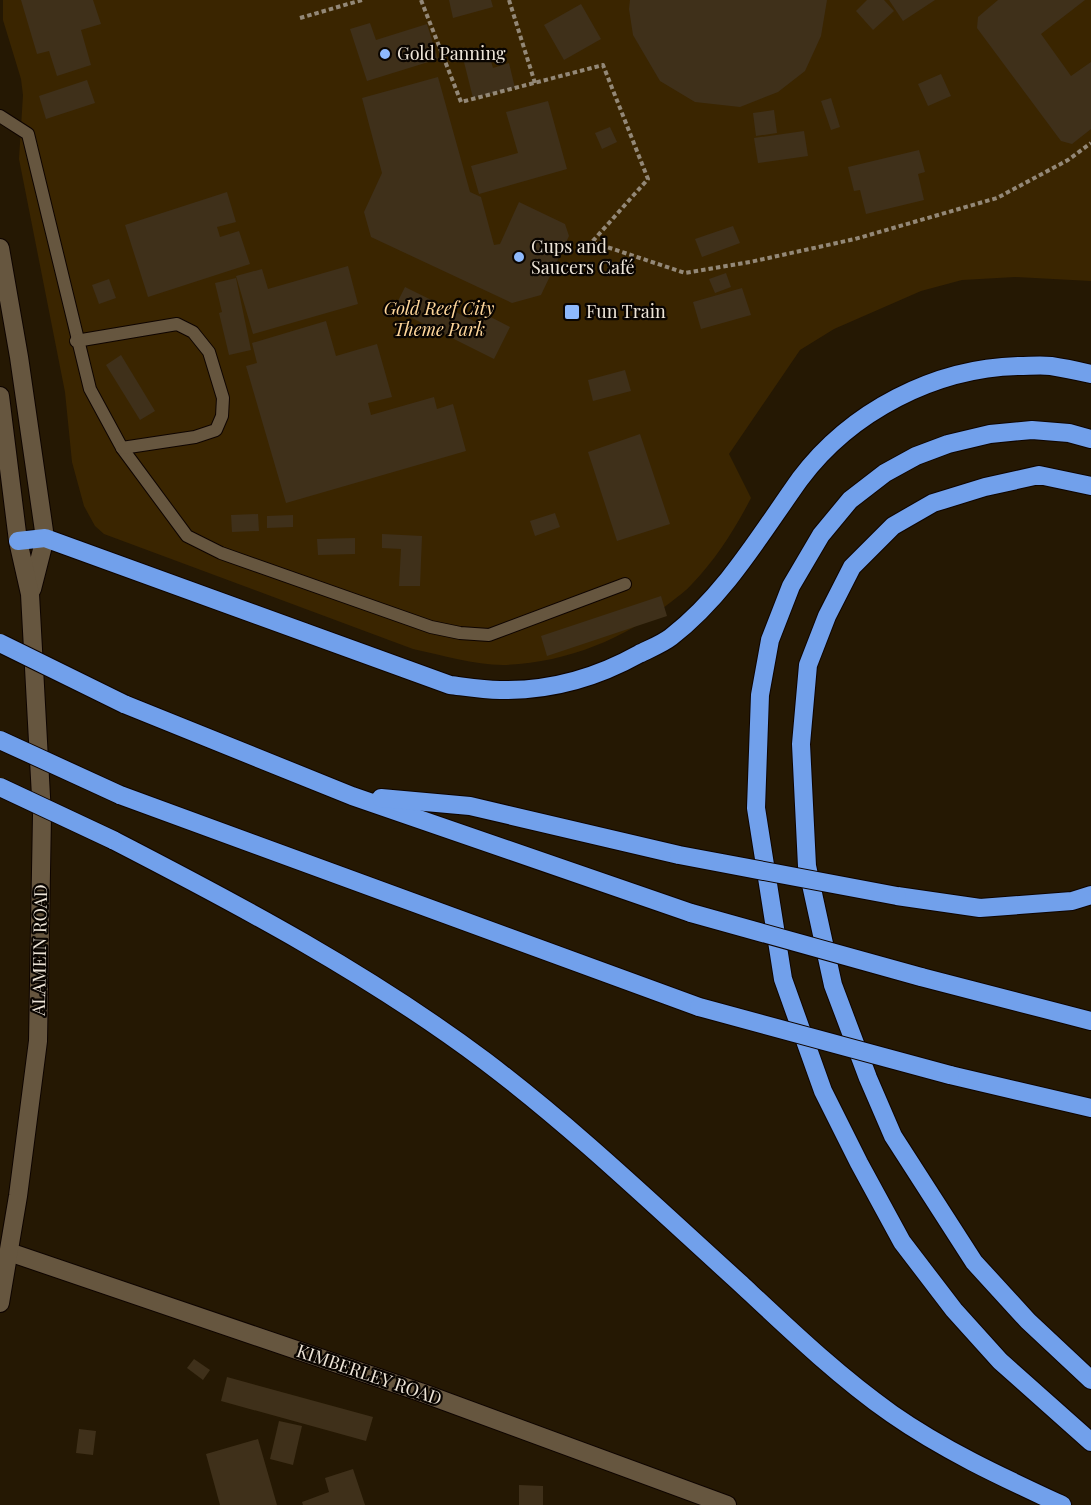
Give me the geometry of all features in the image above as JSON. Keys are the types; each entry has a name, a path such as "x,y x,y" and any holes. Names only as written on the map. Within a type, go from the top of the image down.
{"highway":[{"path":"18,541 45,538 450,685 500,690 559,686 616,667 670,638 716,596 757,544 801,478 827,448 859,420 909,392 944,377 991,367 1049,366 1091,374"},
{"path":"1091,438 1069,433 1032,430 990,434 948,444 916,456 885,473 850,500 821,535 790,586 770,640 760,695 756,808 783,979 823,1091 859,1163 902,1242 954,1310 1000,1361 1091,1442"},
{"path":"1091,486 1039,475 985,487 933,503 893,526 852,567 827,616 808,664 801,744 807,866 833,985 868,1078 893,1136 974,1262 1028,1321 1091,1380"},
{"path":"0,643 124,704 352,796 691,913 921,977 1091,1021"},
{"path":"0,740 120,795 699,1007 950,1075 1091,1108"},
{"path":"0,787 113,840 239,905 363,977 485,1061 603,1158 813,1351 892,1413 976,1465 1062,1505"},
{"path":"352,796 470,806 679,855 897,896 980,908 1072,901 1091,895"}],"main road":[{"path":"0,248 19,357 45,538"},
{"name":"ALAMEIN ROAD","path":"0,396 18,541 30,594 42,814 38,1041 0,1303"},
{"name":"ALAMEIN ROAD","path":"30,594 45,538"},
{"name":"KIMBERLEY ROAD","path":"9,1252 420,1392 727,1505"}],"lane":[{"path":"0,116 28,134 76,340 90,389 122,448 188,536 221,553 431,627 460,633 489,635 625,584"},
{"path":"76,340 177,324 194,332 209,352 223,398 222,416 216,430 195,437 122,448"}],"path":[{"path":"300,18 362,0"},
{"path":"421,0 461,102 603,65 648,179 592,242 685,273 750,262 855,239 997,198 1068,160 1091,144"},
{"path":"509,0 535,83"}],"green space":[{"name":"Gold Reef City Theme Park","path":"3,0 1091,0 1091,281 1015,277 962,280 921,291 834,329 800,350 729,454 751,498 725,543 690,587 653,616 633,628 571,654 526,663 503,665 481,663 413,649 104,534 95,526 84,506 72,462 65,392 19,159 23,95 21,79 3,20"}],"building":[{"path":"21,0 93,0 101,24 81,30 91,65 57,76 49,51 37,54"},
{"path":"449,0 491,0 493,7 453,18"},
{"path":"630,0 827,0 821,36 805,71 778,92 740,107 695,102 660,81 633,35"},
{"path":"867,0 884,0 894,11 873,30 856,11"},
{"path":"889,0 935,0 903,21"},
{"path":"998,0 1085,0 1041,34 1071,76 1091,62 1091,129 1072,144 1061,141 977,28 978,17"},
{"path":"581,4 601,39 564,60 544,25"},
{"path":"370,23 376,40 427,24 438,59 367,81 350,29"},
{"path":"489,55 493,68 509,63 515,88 473,98 464,62"},
{"path":"941,74 951,96 928,106 918,84"},
{"path":"438,77 470,192 481,197 494,245 500,244 519,202 565,224 569,236 541,295 512,303 371,237 364,212 382,173 362,98"},
{"path":"87,80 95,103 46,119 39,96"},
{"path":"831,98 840,127 831,130 821,101"},
{"path":"548,101 567,169 479,194 471,166 518,153 506,112"},
{"path":"774,110 777,133 756,136 753,113"},
{"path":"610,127 617,142 602,149 595,133"},
{"path":"804,131 808,156 758,163 754,138"},
{"path":"919,150 925,172 918,174 924,200 866,214 860,190 854,191 848,167"},
{"path":"227,192 236,222 217,227 220,237 239,231 250,264 148,297 125,225"},
{"path":"733,226 740,243 702,257 695,239"},
{"path":"348,266 358,304 253,334 236,276 262,269 268,289"},
{"path":"726,273 731,287 715,293 709,279"},
{"path":"236,278 251,350 229,355 215,283"},
{"path":"109,279 116,298 99,304 92,285"},
{"path":"405,287 476,322 481,312 510,327 494,359 394,309"},
{"path":"742,288 751,315 701,329 693,302"},
{"path":"326,321 336,356 377,344 392,397 368,403 371,415 434,397 437,409 453,404 466,451 286,503 246,366 257,363 252,343"},
{"path":"121,355 155,411 140,420 106,365"},
{"path":"625,370 631,391 593,401 588,380"},
{"path":"640,434 670,524 617,541 588,452"},
{"path":"555,513 560,527 535,536 530,521"},
{"path":"258,514 259,531 232,532 231,515"},
{"path":"293,515 293,527 267,528 267,516"},
{"path":"382,534 422,536 420,586 399,586 401,549 382,548"},
{"path":"355,538 355,554 318,555 317,539"},
{"path":"661,596 667,616 547,656 541,636"},
{"path":"194,1359 210,1370 203,1380 187,1368"},
{"path":"227,1377 373,1417 366,1441 221,1401"},
{"path":"279,1421 302,1426 293,1465 270,1459"},
{"path":"79,1429 96,1431 93,1455 76,1453"},
{"path":"258,1439 277,1505 220,1505 206,1454"},
{"path":"353,1469 365,1505 303,1505 302,1502 329,1492 325,1478"},
{"path":"519,1485 543,1486 543,1505 519,1505"}],"place":[{"name":"Gold Panning","path":"385,54"},
{"name":"Cups and Saucers Café","path":"519,257"},
{"name":"Fun Train","path":"572,312"}]}
